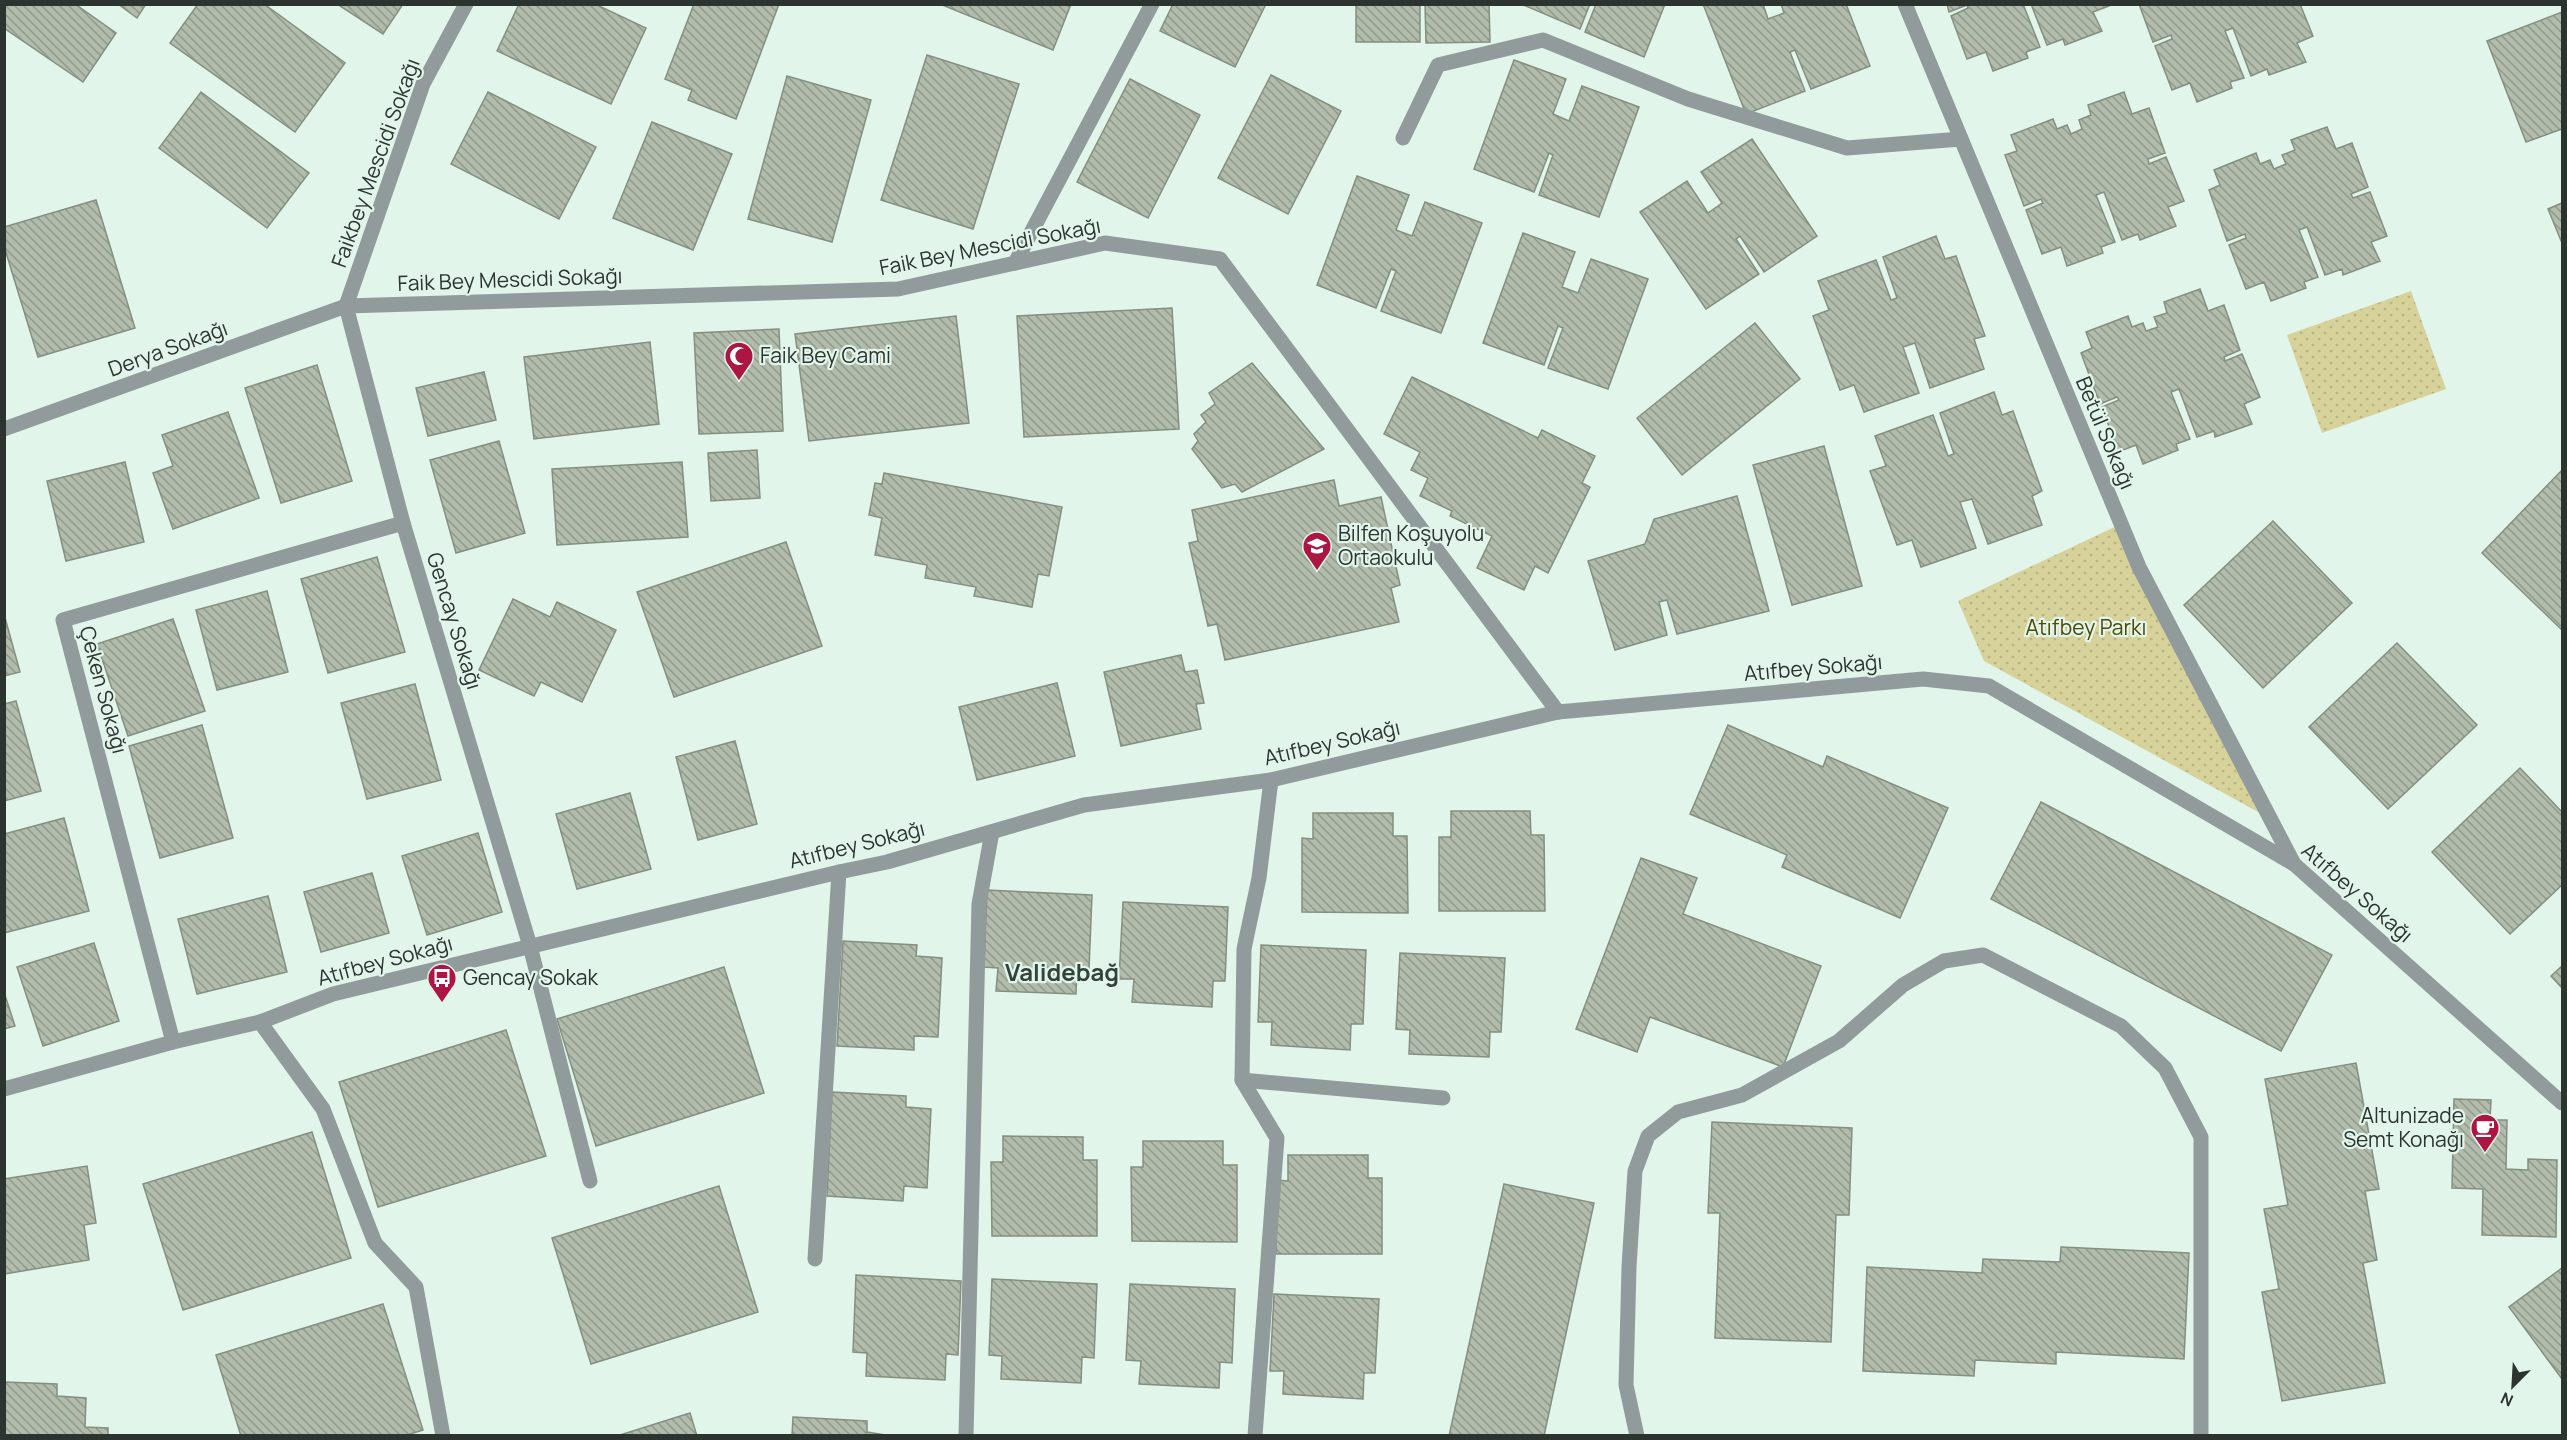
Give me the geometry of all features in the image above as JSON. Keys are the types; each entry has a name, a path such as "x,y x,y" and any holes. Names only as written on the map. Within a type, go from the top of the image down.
{"street":[{"name":"Faikbey Mescidi Sokağı","path":"346,306 423,84 466,4"},
{"path":"1015,263 1152,4"},
{"name":"Betül Sokağı","path":"1905,4 2139,567 2294,864"},
{"path":"1403,138 1438,64 1543,40 1689,99 1848,148 1961,139"},
{"name":"Faik Bey Mescidi Sokağı","path":"346,306 898,289 1106,243 1220,259 1558,712"},
{"name":"Derya Sokağı","path":"4,429 346,306"},
{"name":"Gencay Sokağı","path":"346,306 403,523 530,946 590,1181"},
{"name":"Çeken Sokağı","path":"173,1042 63,620 403,523"},
{"name":"Atıfbey Sokağı","path":"4,1089 173,1042 260,1022 333,994 887,862 1084,805 1271,780 1558,712 1923,679 1989,686 2294,864 2562,1103"},
{"path":"1255,1436 1277,1138 1242,1080 1244,949 1259,878 1271,780"},
{"path":"966,1436 979,904 992,832"},
{"path":"815,1259 839,872"},
{"path":"1637,1436 1626,1385 1629,1267 1635,1171 1648,1136 1678,1112 1742,1095 1839,1041 1904,985 1944,961 1983,955 2121,1026 2165,1068 2201,1137 2201,1436"},
{"path":"260,1022 323,1109 375,1243 416,1287 443,1436"},
{"path":"1242,1080 1443,1098"}],"green space":[{"path":"2411,291 2446,389 2322,433 2287,335"},
{"name":"Atıfbey Parkı","path":"2121,524 2278,823 1984,661 1958,601"}],"building":[{"path":"4,4 75,4 116,33 83,82 4,28"},
{"path":"118,4 146,4 137,18"},
{"path":"198,4 264,4 345,63 295,132 170,43"},
{"path":"337,4 403,4 383,34"},
{"path":"519,4 595,4 646,28 611,104 497,51"},
{"path":"694,4 779,4 736,119 688,100 692,90 665,79"},
{"path":"940,4 1071,4 1053,50"},
{"path":"1173,4 1266,4 1235,67 1160,31"},
{"path":"1356,4 1420,4 1420,42 1356,42"},
{"path":"1425,4 1489,4 1490,42 1426,43"},
{"path":"1521,4 1590,4 1580,29"},
{"path":"1596,4 1665,4 1644,57 1585,32"},
{"path":"1703,4 1763,4 1768,19 1784,13 1781,4 1846,4 1870,66 1811,89 1795,50 1790,52 1805,91 1746,114"},
{"path":"1947,4 2023,4 2040,47 2026,52 2028,58 1993,71 1986,52 1967,59 1951,16 1968,8 1967,5 1949,12"},
{"path":"2031,4 2109,4 2109,6 2093,12 2102,31 2065,45 2063,39 2047,45"},
{"path":"2139,4 2300,4 2313,36 2297,43 2306,62 2269,75 2267,69 2251,76 2233,28 2225,31 2244,78 2230,82 2232,88 2197,102 2190,83 2172,90 2155,46 2172,39 2171,35 2153,42"},
{"path":"2562,12 2562,129 2526,142 2487,41"},
{"path":"927,55 1019,84 973,229 881,200"},
{"path":"1514,60 1566,79 1553,114 1569,121 1582,86 1639,107 1599,217 1539,195 1553,155 1549,153 1534,192 1474,169"},
{"path":"1271,75 1341,111 1288,214 1218,178"},
{"path":"787,76 871,100 832,242 748,219"},
{"path":"1130,79 1200,115 1148,218 1077,182"},
{"path":"201,92 309,173 267,228 159,148"},
{"path":"488,92 596,147 559,219 451,164"},
{"path":"2124,92 2132,114 2149,108 2165,153 2148,159 2149,164 2166,157 2184,201 2168,207 2176,226 2140,240 2138,234 2122,240 2104,192 2096,195 2115,242 2101,247 2103,253 2067,266 2061,247 2042,254 2026,210 2043,203 2041,199 2024,206 2005,155 2017,151 2011,135 2053,119 2057,129 2067,125 2071,134 2082,129 2079,120 2091,115 2088,105"},
{"path":"652,122 732,154 693,250 613,218"},
{"path":"2327,127 2336,149 2352,143 2368,187 2351,194 2353,198 2370,192 2387,236 2371,242 2380,261 2343,275 2342,269 2325,275 2307,227 2299,230 2318,277 2304,282 2306,288 2271,301 2264,282 2246,289 2229,245 2246,238 2245,234 2227,241 2209,190 2220,185 2214,170 2256,153 2260,164 2270,160 2274,169 2286,164 2282,155 2295,150 2291,140"},
{"path":"1752,139 1817,236 1764,272 1740,236 1736,239 1759,274 1706,309 1640,212 1687,181 1708,213 1722,203 1701,172"},
{"path":"1357,176 1409,195 1396,230 1412,236 1425,202 1482,223 1441,333 1381,311 1396,271 1391,269 1376,308 1317,285"},
{"path":"96,200 135,328 38,357 4,246 4,227"},
{"path":"2562,203 2562,243 2548,209"},
{"path":"1523,233 1575,252 1562,287 1578,293 1591,259 1648,279 1608,389 1548,368 1563,328 1558,326 1544,365 1483,343"},
{"path":"1936,236 1945,259 1956,256 1985,336 1974,339 1984,369 1930,388 1915,343 1903,347 1919,393 1864,412 1854,385 1840,390 1813,316 1829,310 1818,281 1876,260 1891,300 1897,298 1883,257"},
{"path":"2200,289 2208,311 2224,305 2240,350 2224,357 2225,361 2242,354 2260,397 2244,404 2252,424 2215,437 2214,431 2197,437 2179,389 2171,392 2190,439 2176,444 2178,450 2143,464 2136,445 2118,452 2102,407 2119,400 2117,397 2100,404 2081,353 2092,348 2086,332 2128,316 2132,327 2143,323 2146,331 2158,327 2154,317 2167,313 2164,302"},
{"path":"1172,308 1179,429 1024,437 1017,316"},
{"path":"956,316 969,423 809,441 795,334"},
{"path":"1755,323 1800,379 1682,475 1637,418"},
{"name":"Faik Bey Cami","path":"779,329 783,431 699,434 694,333"},
{"path":"650,342 659,424 534,439 524,357"},
{"path":"1252,363 1324,449 1242,492 1235,484 1222,488 1192,449 1198,441 1194,434 1206,422 1201,415 1215,404 1209,393"},
{"path":"317,365 352,481 281,503 245,388"},
{"path":"484,372 496,420 428,436 416,388"},
{"path":"1412,377 1538,438 1542,430 1595,456 1582,483 1590,487 1548,573 1535,566 1524,590 1477,568 1492,536 1450,516 1452,511 1420,496 1428,478 1411,470 1420,452 1384,434"},
{"path":"1994,392 2002,415 2013,411 2042,491 2032,496 2042,525 1988,544 1972,499 1960,502 1976,548 1921,567 1912,540 1897,545 1870,471 1886,466 1875,436 1933,415 1948,456 1954,454 1940,413"},
{"path":"228,412 259,498 173,529 153,473 173,466 162,435"},
{"path":"499,441 525,533 456,553 430,460"},
{"path":"1824,446 1862,586 1792,605 1753,465"},
{"path":"757,450 760,498 711,501 708,453"},
{"path":"125,462 144,542 66,561 47,481"},
{"path":"682,462 688,537 557,545 552,469"},
{"path":"2562,470 2562,630 2482,553"},
{"path":"884,473 1062,507 1049,576 1038,574 1032,607 974,596 976,587 925,578 927,565 875,555 882,518 869,515 875,483 882,484"},
{"name":"Bilfen Koşuyolu Ortaokulu","path":"1334,480 1339,506 1381,497 1400,585 1391,588 1399,622 1225,660 1217,624 1208,626 1189,543 1198,541 1192,510"},
{"path":"1737,496 1769,611 1677,634 1667,600 1659,602 1667,635 1615,650 1588,561 1645,544 1654,519"},
{"path":"2273,521 2352,603 2263,688 2184,605"},
{"path":"786,542 822,646 674,697 637,592"},
{"path":"377,557 405,652 328,673 301,579"},
{"path":"267,591 288,672 217,690 196,610"},
{"path":"513,599 550,617 557,602 616,630 582,702 541,682 534,696 479,670"},
{"path":"4,614 20,672 4,676"},
{"path":"173,619 205,711 128,736 97,644"},
{"path":"2397,643 2477,725 2388,809 2309,727"},
{"path":"1181,655 1185,672 1197,670 1204,703 1196,704 1201,729 1121,746 1104,672"},
{"path":"1057,683 1075,756 977,780 959,707"},
{"path":"415,684 441,780 367,799 341,703"},
{"path":"16,701 41,791 4,801 4,704"},
{"path":"202,725 233,838 160,858 129,746"},
{"path":"1728,725 1823,767 1827,756 1948,808 1900,918 1782,867 1787,855 1690,814"},
{"path":"735,741 757,824 698,840 676,757"},
{"path":"2520,768 2562,812 2562,885 2510,934 2432,852"},
{"path":"630,793 651,869 577,889 556,814"},
{"path":"2041,802 2332,955 2281,1051 1991,899"},
{"path":"1451,811 1530,811 1531,835 1544,835 1545,911 1439,911 1439,837 1451,837"},
{"path":"1313,813 1393,813 1393,836 1407,836 1408,913 1302,912 1302,838 1313,839"},
{"path":"64,818 89,911 4,933 4,834"},
{"path":"478,833 502,912 427,935 402,856"},
{"path":"1641,858 1697,878 1683,914 1821,966 1783,1067 1650,1017 1637,1052 1576,1029"},
{"path":"372,873 389,933 321,952 304,892"},
{"path":"987,890 1092,895 1089,969 1077,969 1076,994 996,991 998,968 984,967"},
{"path":"268,896 287,972 197,994 178,919"},
{"path":"1123,902 1228,907 1225,981 1213,981 1212,1007 1132,1002 1134,979 1119,979"},
{"path":"843,941 917,945 916,956 942,958 938,1037 914,1036 914,1050 837,1046"},
{"path":"94,943 119,1021 43,1046 17,967"},
{"path":"1261,945 1366,950 1363,1024 1351,1024 1350,1050 1271,1045 1272,1022 1258,1022"},
{"path":"1400,953 1505,958 1501,1032 1490,1032 1489,1057 1409,1054 1410,1030 1396,1029"},
{"path":"2562,966 2562,988 2551,976"},
{"path":"724,967 764,1093 596,1146 557,1019"},
{"path":"4,992 15,1026 4,1029"},
{"path":"506,1030 546,1156 378,1207 339,1082"},
{"path":"2356,1063 2379,1189 2365,1191 2377,1260 2363,1263 2385,1383 2282,1401 2262,1292 2279,1289 2264,1209 2288,1205 2265,1079"},
{"path":"832,1092 906,1096 906,1107 931,1109 927,1188 904,1186 903,1201 827,1196"},
{"path":"2454,1099 2491,1100 2490,1120 2507,1120 2506,1169 2528,1170 2528,1159 2557,1160 2556,1237 2482,1235 2483,1189 2452,1188"},
{"path":"1712,1122 1852,1128 1849,1215 1836,1215 1831,1342 1715,1338 1720,1213 1708,1213"},
{"path":"312,1132 351,1258 183,1310 143,1184"},
{"path":"1003,1136 1083,1137 1083,1160 1097,1160 1097,1236 992,1236 991,1162 1003,1162"},
{"path":"1143,1141 1223,1141 1223,1165 1237,1165 1237,1242 1132,1241 1131,1167 1143,1167"},
{"path":"1288,1155 1368,1155 1368,1178 1382,1178 1382,1254 1276,1254 1277,1180 1288,1181"},
{"path":"87,1166 96,1223 84,1225 89,1260 4,1274 4,1179"},
{"path":"1504,1184 1594,1203 1544,1436 1449,1436"},
{"path":"719,1186 758,1312 591,1364 552,1238"},
{"path":"2061,1247 2189,1253 2184,1359 2056,1352 2056,1364 1975,1360 1974,1376 1863,1371 1867,1267 1982,1273 1983,1259 2060,1262"},
{"path":"2562,1268 2562,1379 2509,1307"},
{"path":"856,1275 961,1281 958,1355 946,1354 945,1380 866,1376 867,1353 853,1352"},
{"path":"992,1279 1097,1284 1094,1358 1082,1357 1081,1383 1001,1379 1002,1356 989,1355"},
{"path":"1130,1284 1235,1289 1232,1363 1220,1362 1219,1388 1139,1384 1141,1361 1126,1360"},
{"path":"1274,1294 1379,1299 1375,1373 1364,1373 1363,1399 1283,1394 1284,1371 1270,1371"},
{"path":"383,1304 423,1430 404,1436 241,1436 216,1355"},
{"path":"4,1382 57,1384 57,1396 86,1398 85,1427 108,1428 108,1436 4,1436"},
{"path":"690,1413 697,1436 617,1436"},
{"path":"793,1417 867,1421 867,1432 892,1436 792,1436"}],"place":[{"name":"Faik Bey Cami","path":"739,382"},
{"name":"Bilfen Koşuyolu Ortaokulu","path":"1317,572"},
{"name":"Gencay Sokak","path":"442,1004"},
{"name":"Altunizade Semt Konağı","path":"2485,1154"}],"district":[{"name":"Validebağ","path":"1062,973"}]}
